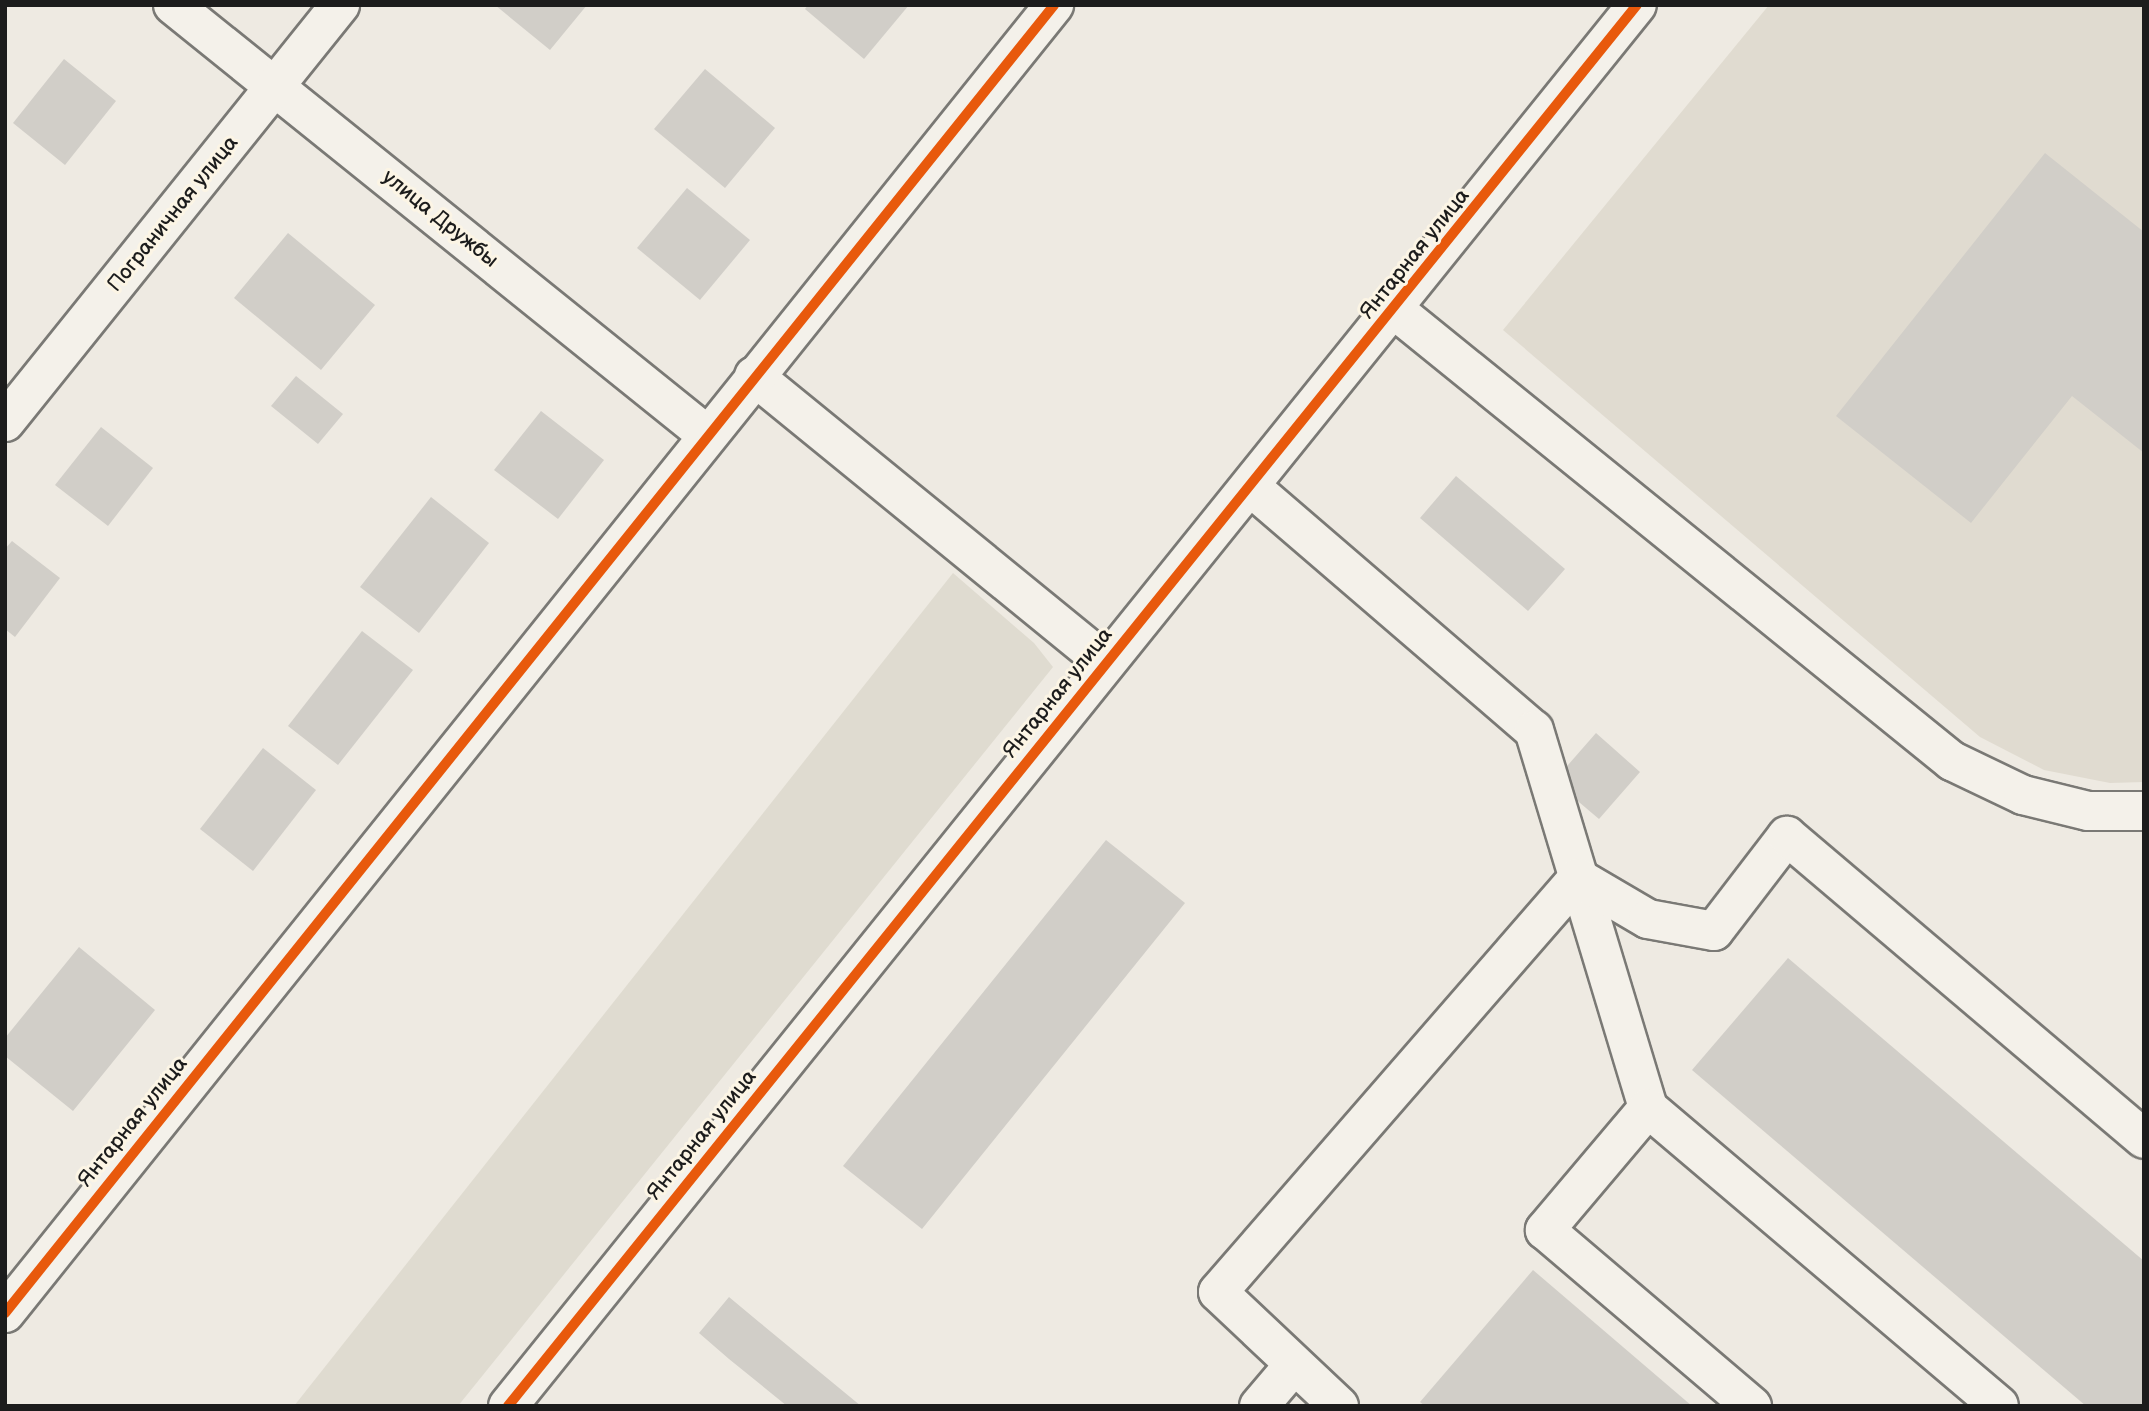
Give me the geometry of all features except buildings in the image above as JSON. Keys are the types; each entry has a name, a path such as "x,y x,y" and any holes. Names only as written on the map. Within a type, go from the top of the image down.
{"street":[{"name":"улица Дружбы","path":"173,5 706,435"},
{"name":"Пограничная улица","path":"5,422 341,5"},
{"name":"Янтарная улица","path":"5,1313 706,435 1054,5"},
{"name":"Янтарная улица","path":"508,1406 1106,663 1395,310 1637,5"},
{"path":"1395,310 1952,761 2023,796 2088,811 2144,811"},
{"path":"754,376 1106,663"},
{"path":"1251,487 1534,730 1648,1108 1999,1406"},
{"path":"1578,878 1648,919 1714,931 1787,836 2144,1139"},
{"path":"1339,1406 1293,1366 1219,1292 1578,878"},
{"path":"1648,1108 1545,1230 1752,1406"},
{"path":"1259,1406 1293,1366"}],"shaded area":[{"path":"1769,5 2144,5 2144,782 2110,783 2044,770 1980,737 1503,330"},
{"path":"953,573 1034,643 1053,667 458,1406 294,1406"}],"cycle path":[{"path":"5,1313 1054,5"},
{"path":"508,1406 1637,5"}]}
